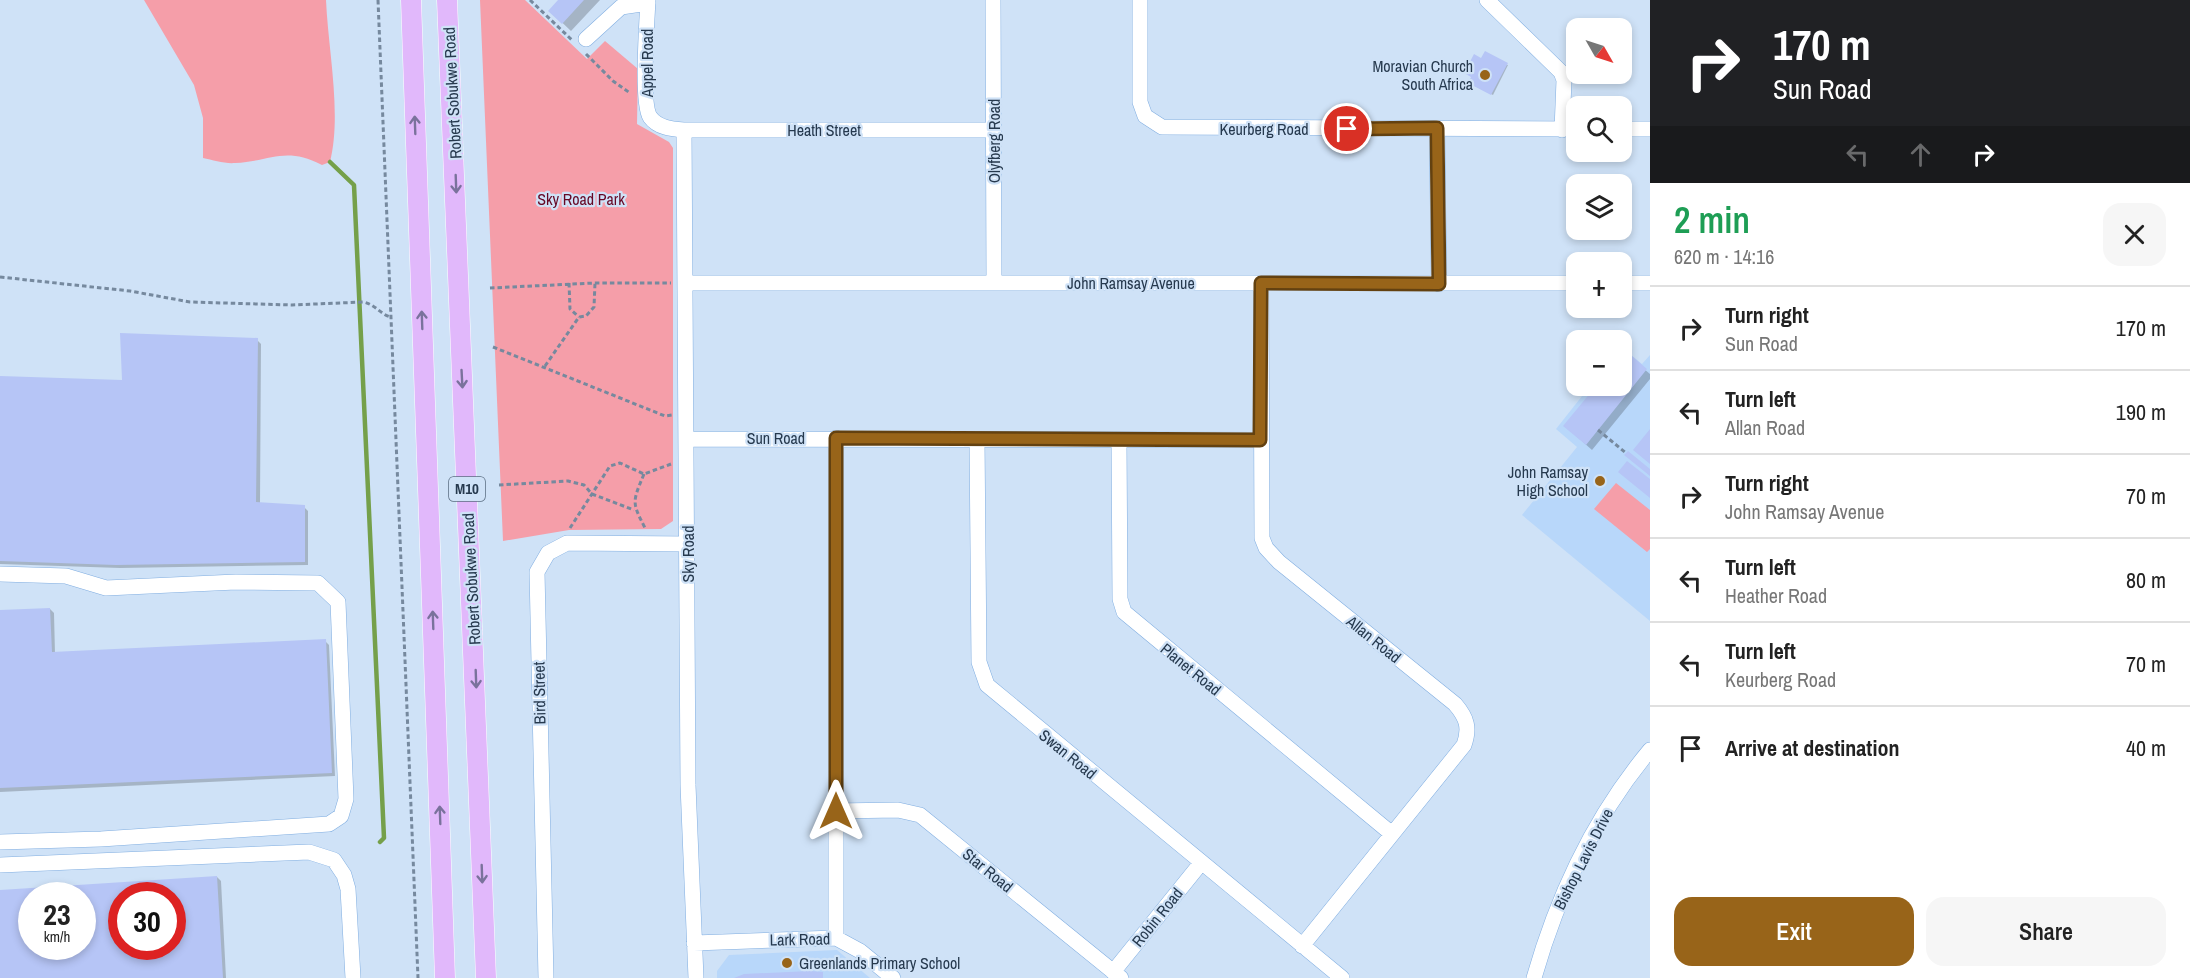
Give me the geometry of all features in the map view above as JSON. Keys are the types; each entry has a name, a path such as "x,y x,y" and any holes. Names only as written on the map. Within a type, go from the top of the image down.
{"main road":[{"name":"M10","path":"411,0 445,978"},
{"name":"Robert Sobukwe Road","path":"447,0 486,978"}],"street":[{"name":"Olyfberg Road","path":"993,0 993,282"},
{"name":"Keurberg Road","path":"1140,0 1140,102 1145,116 1155,125 1168,129 1566,129"},
{"path":"1488,0 1561,72 1566,100"},
{"path":"586,39 621,7 648,1"},
{"name":"Appel Road","path":"648,1 646,99 650,116 656,122"},
{"name":"Heath Street","path":"656,122 670,129 684,130 994,130"},
{"path":"1437,128 1439,284"},
{"path":"1632,129 1650,129"},
{"name":"Sky Road","path":"684,130 681,283 687,413 688,785 696,978"},
{"path":"1632,283 1650,282"},
{"name":"John Ramsay Avenue","path":"681,283 1566,283"},
{"name":"Allan Road","path":"1261,283 1260,440 1262,538 1266,548 1279,562 1455,704 1466,720 1468,729 1464,745 1302,946"},
{"path":"836,438 837,938"},
{"name":"Sun Road","path":"687,439 1260,440"},
{"name":"Swan Road","path":"977,439 979,650 983,678 995,694 1342,978"},
{"name":"Planet Road","path":"1119,441 1120,599 1124,612 1392,834"},
{"path":"567,543 687,544"},
{"name":"Bird Street","path":"546,978 537,572 548,552 567,543"},
{"path":"0,574 66,576 106,588 248,581 318,583 338,602 346,799 342,816 329,824 101,839 0,842"},
{"name":"Bishop Lavis Drive","path":"1534,978 1555,912 1583,850 1616,794 1650,750"},
{"name":"Star Road","path":"836,811 898,810 920,815 1117,975"},
{"path":"0,865 249,853 320,854 334,860 344,875 348,889 353,978"},
{"name":"Robin Road","path":"1117,975 1201,863"},
{"name":"Lark Road","path":"694,943 837,938 860,951 893,978"}],"path":[{"path":"378,0 418,978"},
{"path":"0,277 130,291 190,302 292,305 363,302 369,303 391,317"},
{"path":"490,288 569,283 681,283"},
{"path":"569,283 570,309 579,317"},
{"path":"545,366 579,317 586,316 594,308 595,283"},
{"path":"493,347 665,416 687,413"},
{"path":"1598,430 1626,453"},
{"path":"567,543 567,533 610,466 620,463 644,474 687,460"},
{"path":"644,474 636,493 634,510 647,532 648,544"},
{"path":"499,486 568,481 585,485 592,494 634,510"}],"shaded area":[{"name":"John Ramsay High School","path":"1650,355 1650,621 1522,515 1577,447 1556,429 1582,396 1632,396 1632,356 1642,364"},
{"name":"Greenlands Primary School","path":"837,950 870,978 717,978 717,971 729,955"}],"green space":[{"path":"144,0 326,0 335,103 330,162 322,165 309,159 288,155 231,163 203,158 203,118 194,85"},
{"name":"Sky Road Park","path":"480,0 525,0 587,59 605,41 638,69 637,124 669,142 673,148 673,521 661,529 569,530 503,541"},
{"path":"1616,483 1650,510 1650,549 1647,552 1594,509"}],"building":[{"path":"558,0 584,0 562,24 548,11"},
{"name":"Moravian Church South Africa","path":"1485,51 1508,63 1491,95 1468,83 1471,77 1464,73 1474,54 1481,58"},
{"path":"120,333 258,338 256,502 305,505 305,562 116,565 0,561 0,376 122,380"},
{"path":"1632,356 1647,369 1632,388"},
{"path":"1588,396 1625,396 1586,445 1563,426"},
{"path":"1650,429 1650,464 1633,450"},
{"path":"1628,451 1650,469 1650,476 1624,455"},
{"path":"1627,461 1650,479 1650,498 1618,472"},
{"path":"50,608 52,652 326,639 332,773 0,788 0,610"},
{"path":"217,876 223,978 0,978 0,890 18,889 18,960 96,960 96,884 108,883 108,960 186,960 186,882 124,882"},
{"path":"823,972 823,978 734,978 744,974"}],"waterway":[{"path":"330,162 354,185 384,838 380,842"}],"place":[{"name":"Moravian Church South Africa","path":"1485,75"},
{"name":"John Ramsay High School","path":"1600,481"},
{"name":"Greenlands Primary School","path":"787,963"}],"route":[{"path":"836,811 836,438 1260,440 1261,283 1439,284 1437,128 1347,129"}]}
